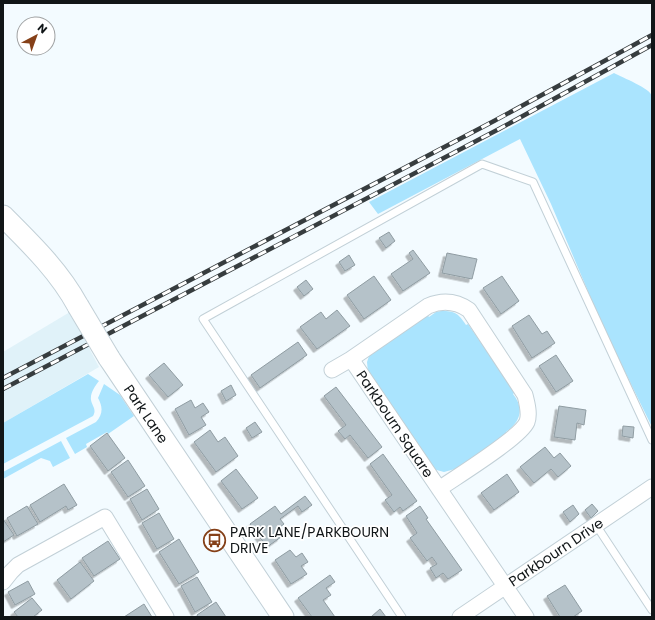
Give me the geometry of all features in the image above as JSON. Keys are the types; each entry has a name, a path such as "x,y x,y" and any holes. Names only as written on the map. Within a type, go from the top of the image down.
{"street":[{"name":"Park Lane","path":"3,216 44,258 70,291 109,358 283,617"},
{"name":"Parkbourn Square","path":"332,370 351,359 428,306 437,302 456,303 469,310 525,395 528,405 528,421 523,429 508,441 439,489"},
{"name":"Parkbourn Square","path":"351,359 526,617"},
{"name":"Parkbourn Drive","path":"460,617 652,487"},
{"path":"3,582 18,565 105,517 166,617"}],"lane":[{"path":"402,617 203,319 482,164 533,182 652,440"},
{"path":"596,525 652,610"}],"shaded area":[{"path":"614,73 646,90 652,96 652,427 604,329 551,204 520,139 378,214 369,202"},
{"path":"441,311 456,314 466,325 468,324 515,392 513,394 517,400 520,410 518,420 506,432 507,435 455,469 444,472 433,469 368,373 367,362 369,356 427,314 429,317 436,312"},
{"path":"70,312 99,367 3,423 3,352"},
{"path":"88,374 99,381 94,387 91,395 94,409 93,416 3,464 3,423"},
{"path":"104,384 120,395 134,416 108,434 107,432 86,444 87,447 75,454 66,438 96,422 102,410 98,398"},
{"path":"61,441 70,458 53,467 50,461 41,458 3,479 3,472"}],"building":[{"path":"389,232 395,241 386,248 379,238"},
{"path":"413,250 430,273 403,291 391,274 413,259 409,253"},
{"path":"447,253 477,259 472,279 442,273"},
{"path":"349,255 355,265 345,271 339,262"},
{"path":"374,276 391,300 364,319 347,295"},
{"path":"502,276 519,301 501,314 483,288"},
{"path":"306,280 313,289 304,296 297,287"},
{"path":"337,310 350,326 317,349 300,327 321,312 326,319"},
{"path":"529,315 542,334 547,331 555,343 532,358 512,326"},
{"path":"298,342 307,355 260,388 251,375"},
{"path":"556,355 573,381 556,392 539,366"},
{"path":"164,363 183,385 168,397 149,375"},
{"path":"231,385 236,395 226,401 221,391"},
{"path":"336,387 382,447 368,458 350,435 345,439 338,431 346,425 324,396"},
{"path":"191,400 195,408 203,403 209,412 201,417 206,425 189,435 175,409"},
{"path":"559,406 586,410 584,425 577,423 575,440 554,437"},
{"path":"255,422 262,432 252,438 246,428"},
{"path":"623,426 634,427 633,438 622,436"},
{"path":"210,430 218,442 225,437 238,456 216,472 194,442"},
{"path":"107,433 125,458 108,471 90,446"},
{"path":"545,447 554,458 560,453 571,466 558,477 551,469 534,483 520,467"},
{"path":"383,454 417,501 403,511 400,507 394,512 385,500 392,495 370,464"},
{"path":"128,460 145,486 128,497 111,472"},
{"path":"236,469 258,498 242,509 221,481"},
{"path":"507,474 519,492 494,510 481,493"},
{"path":"64,484 77,505 68,510 66,506 40,522 30,505"},
{"path":"147,489 159,509 142,520 130,499"},
{"path":"305,496 312,505 302,512 298,506 280,519 284,524 276,530 281,537 267,547 250,524 275,506 281,514"},
{"path":"592,504 598,511 591,518 585,510"},
{"path":"573,505 579,514 570,522 563,512"},
{"path":"27,506 38,524 17,536 7,518"},
{"path":"420,506 428,518 426,519 462,570 448,579 443,573 436,578 430,568 437,564 432,557 427,561 410,538 417,533 406,516"},
{"path":"159,513 174,539 157,549 142,523"},
{"path":"3,519 14,535 3,542"},
{"path":"179,539 199,572 179,584 159,552"},
{"path":"108,541 120,559 94,576 82,558"},
{"path":"290,550 296,557 302,553 308,562 301,566 307,574 291,584 275,560"},
{"path":"80,562 94,581 71,599 57,580"},
{"path":"330,575 335,582 326,588 331,595 323,600 335,617 312,617 298,598"},
{"path":"197,577 212,602 195,612 181,586"},
{"path":"28,581 35,594 15,605 8,592"},
{"path":"565,585 582,611 573,617 560,617 547,596"},
{"path":"32,598 42,610 33,617 18,617 14,612"},
{"path":"216,602 226,617 198,617 197,615"},
{"path":"144,604 152,617 124,617"},
{"path":"380,609 386,617 371,617"}],"railway":[{"path":"3,378 494,121 652,35"},
{"path":"3,389 499,129 652,45"}],"place":[{"name":"PARK LANE/PARKBOURN DRIVE","path":"215,540"}]}
